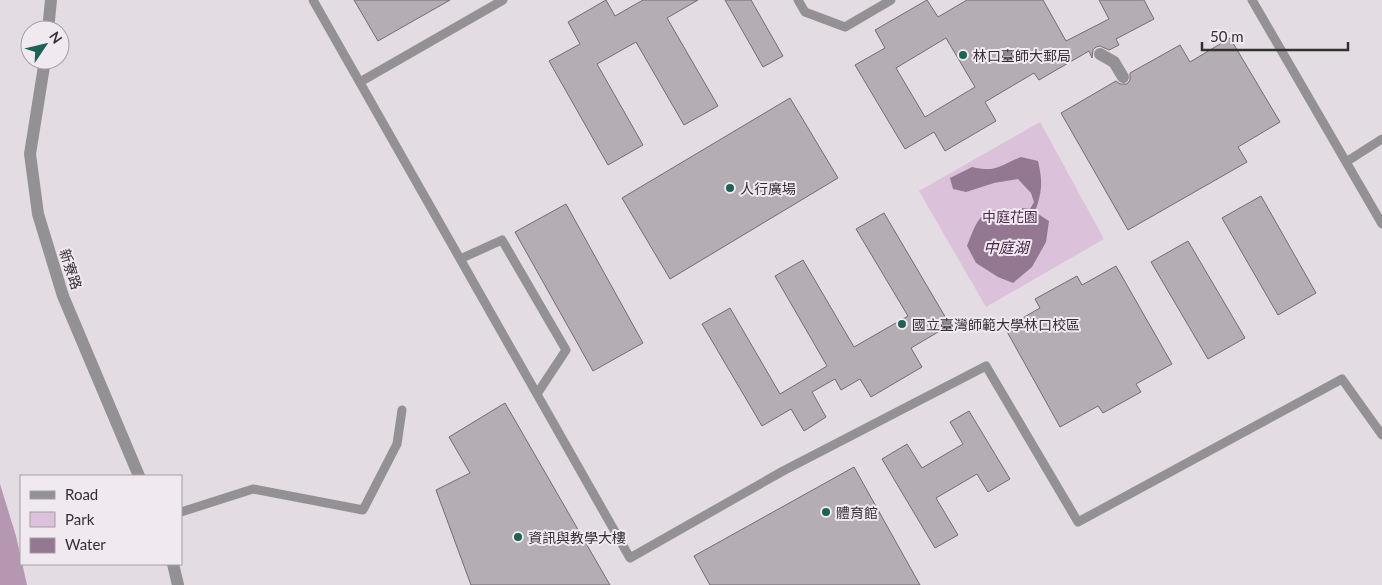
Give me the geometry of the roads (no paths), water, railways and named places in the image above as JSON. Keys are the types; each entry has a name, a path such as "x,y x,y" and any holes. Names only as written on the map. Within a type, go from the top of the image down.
{"street":[{"path":"49,20 51,0"},
{"path":"1100,54 1114,62 1123,77"},
{"name":"新寮路","path":"44,70 30,154 38,214 63,296 139,475"},
{"path":"173,565 178,585"}],"lane":[{"path":"313,0 630,558 783,471 986,366 1078,522 1342,379 1382,435"},
{"path":"360,82 503,0"},
{"path":"798,0 804,12 846,27 891,0"},
{"path":"1252,0 1382,224"},
{"path":"1346,162 1382,139"},
{"path":"460,259 502,240 561,341 566,350 537,394"},
{"path":"182,512 253,489 363,510 397,444 402,410"}],"water":[{"name":"中庭湖","path":"1021,157 1038,161 1041,187 1035,212 1049,221 1046,242 1032,267 1013,283 998,277 976,263 967,246 974,228 986,213 999,211 1017,218 1022,208 1030,209 1034,202 1031,193 1018,179 994,183 966,192 953,189 950,178 972,167 993,169"}],"place":[{"name":"林口臺師大郵局","path":"963,55"},
{"name":"人行廣場","path":"730,188"},
{"name":"國立臺灣師範大學林口校區","path":"902,324"},
{"name":"體育館","path":"826,512"},
{"name":"資訊與教學大樓","path":"518,537"}],"park label":[{"name":"中庭花園","path":"1010,216"}]}
